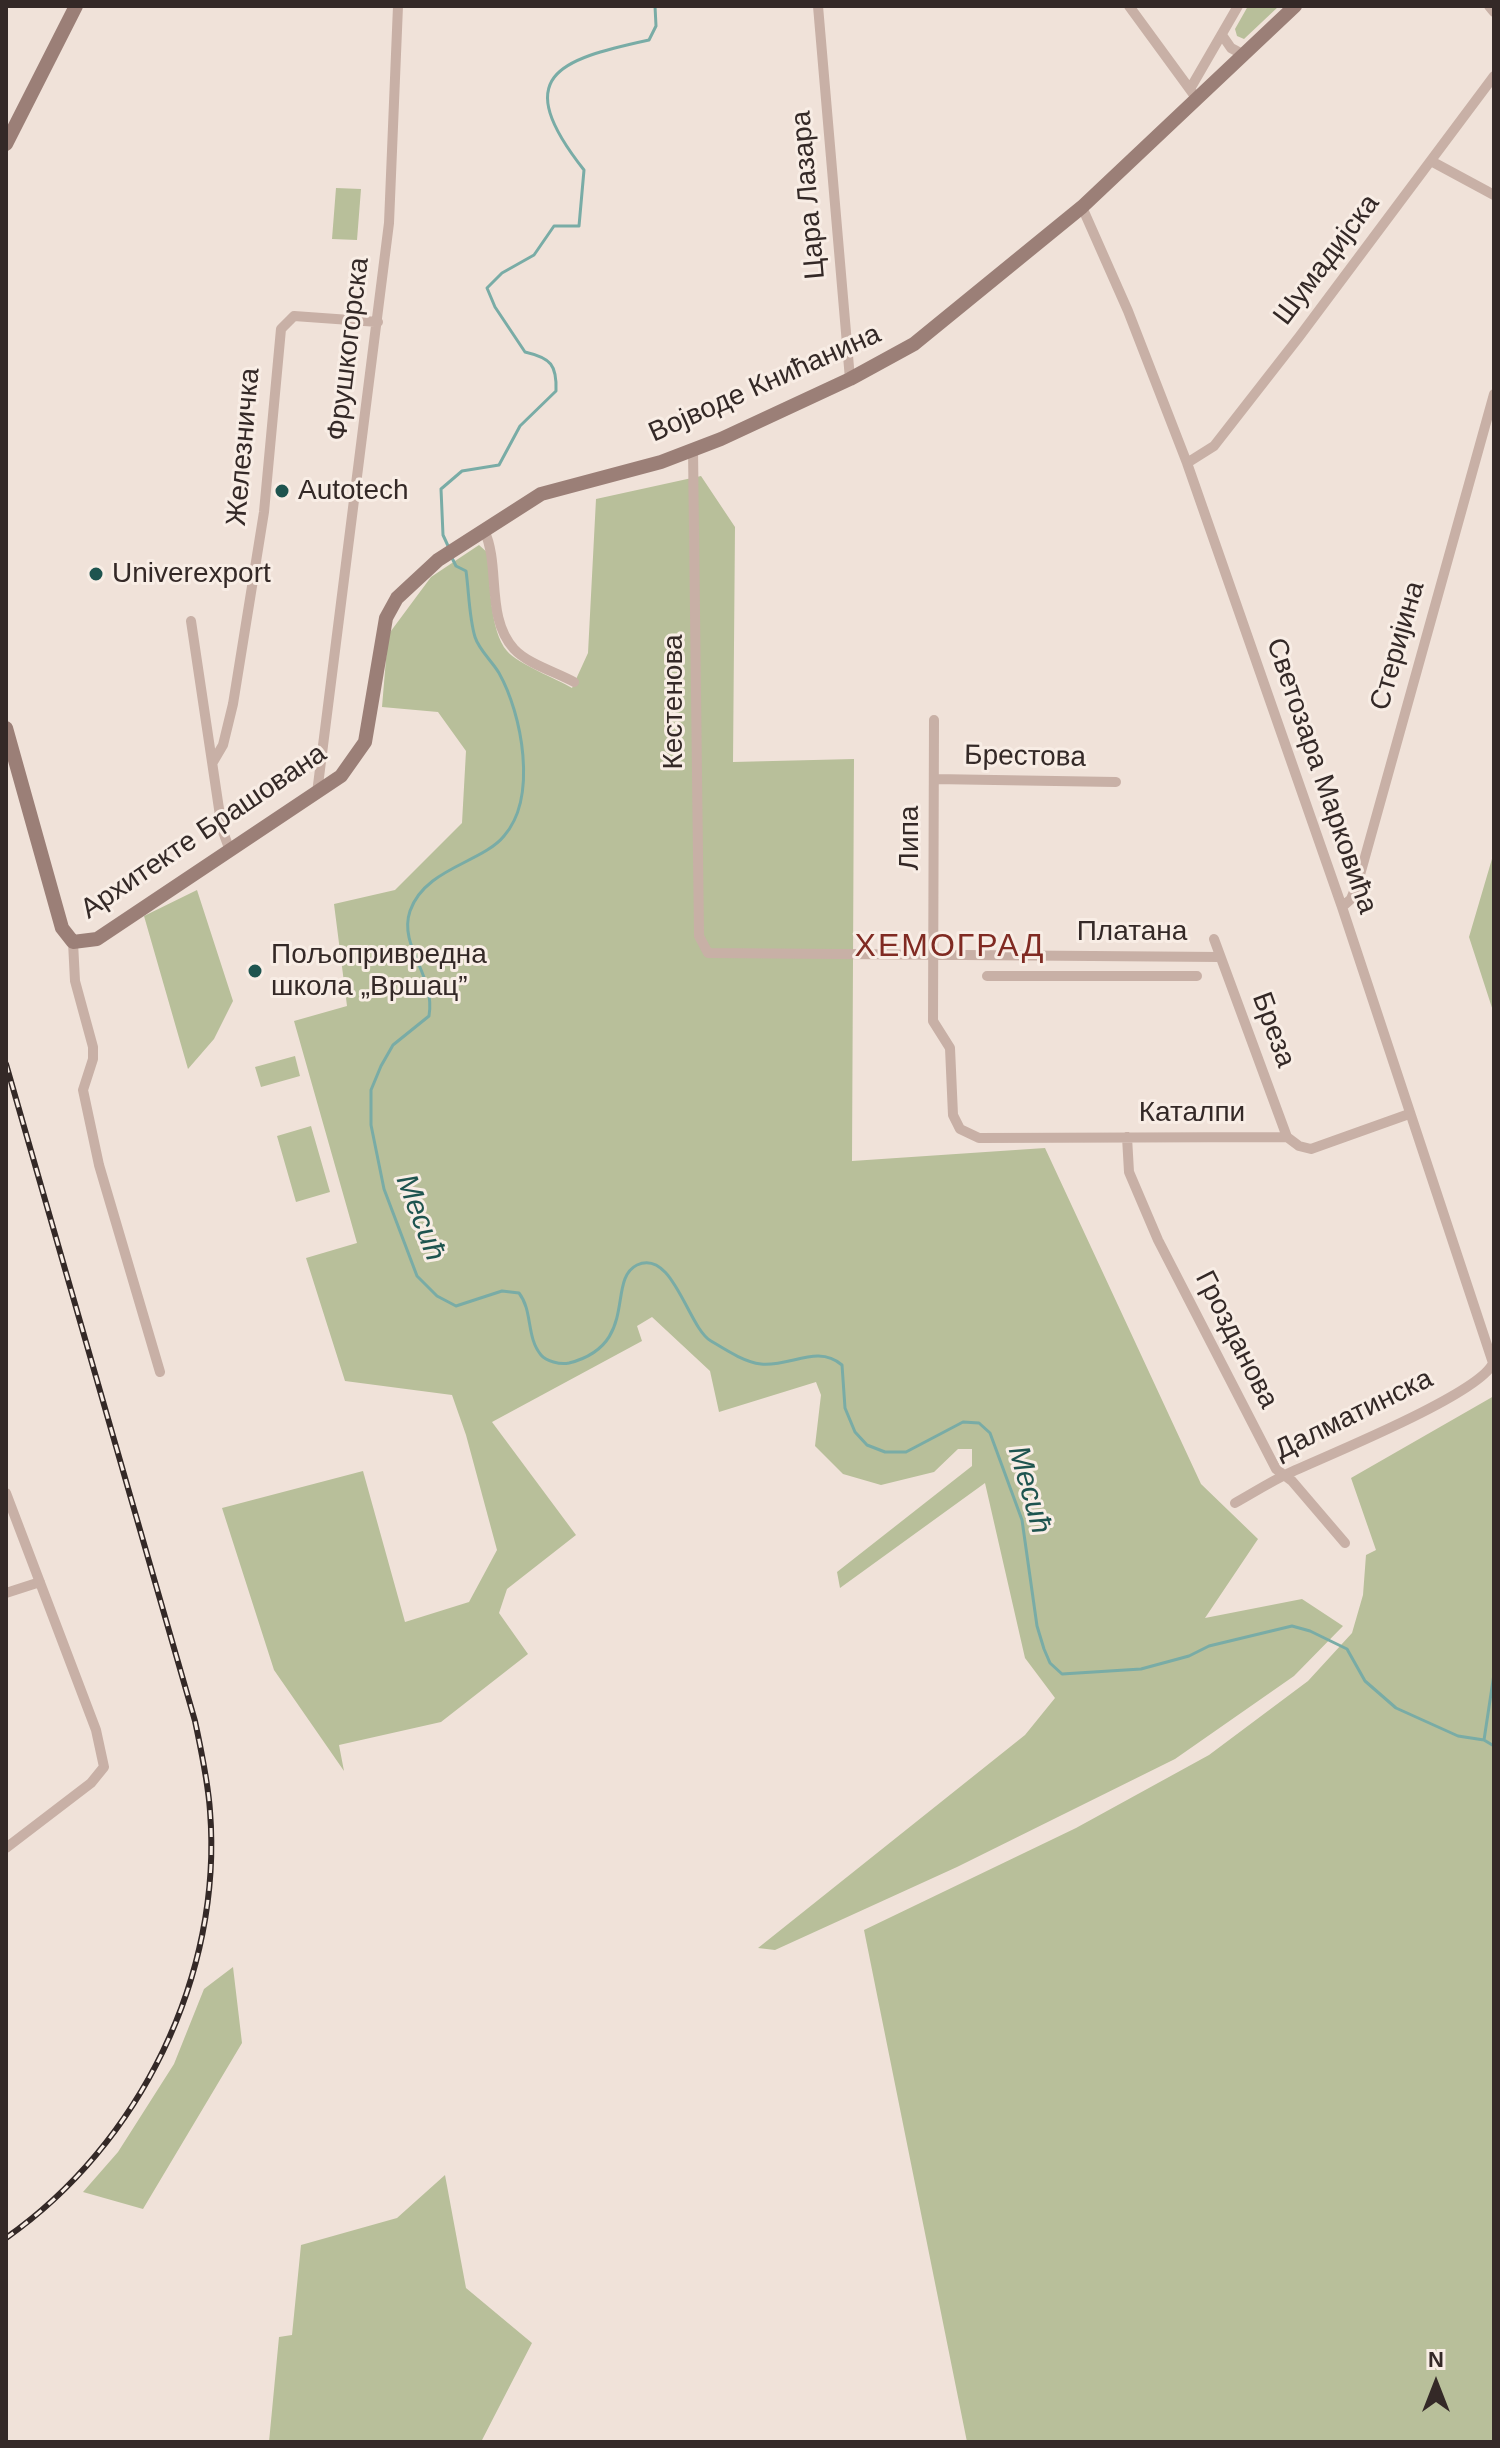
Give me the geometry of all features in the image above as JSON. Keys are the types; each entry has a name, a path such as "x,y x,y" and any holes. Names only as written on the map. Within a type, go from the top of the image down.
{"street":[{"path":"6,144 76,6"},
{"name":"Фрушкогорска","path":"317,793 389,223 398,6"},
{"name":"Цара Лазара","path":"818,6 850,379"},
{"path":"1129,6 1193,94"},
{"name":"Војводе Книћанина","path":"1193,94 1238,6"},
{"name":"Војводе Книћанина","path":"457,548 554,490 628,472 693,449 850,379 914,344 1082,207 1193,94 1244,55 1295,6"},
{"path":"1489,6 1494,12"},
{"path":"1222,35 1231,48 1244,55"},
{"name":"Шумадијска","path":"1187,463 1214,446 1494,76"},
{"path":"1431,161 1494,195"},
{"name":"Светозара Марковића","path":"1082,207 1128,311 1187,463 1342,907 1492,1358 1492,1367"},
{"name":"Железничка","path":"213,762 223,745 233,704 264,512 281,329 294,316 378,322"},
{"name":"Стеријина","path":"1342,907 1351,899 1358,882 1494,394"},
{"name":"Кестенова","path":"693,449 699,936 708,953"},
{"path":"484,530 494,557 499,615 506,636 515,650 574,682"},
{"name":"Архитекте Брашована","path":"73,942 97,939 341,776 365,742 386,618 397,598 438,560 457,548"},
{"path":"191,621 222,829 229,848"},
{"name":"Липа","path":"934,720 933,1021 950,1048 953,1115 965,1134"},
{"path":"6,728 59,919 73,942 75,981 93,1047 83,1090 99,1165 160,1372"},
{"name":"Брестова","path":"934,779 1116,782"},
{"name":"Бреза","path":"1214,939 1287,1137"},
{"name":"Платана","path":"708,953 1220,957"},
{"path":"1129,956 1129,976"},
{"path":"987,976 1197,976"},
{"name":"Каталпи","path":"965,1134 979,1138 1287,1137 1305,1149 1323,1147 1409,1114"},
{"name":"Грозданова","path":"1127,1137 1129,1172 1158,1240 1276,1469 1285,1475 1345,1543"},
{"name":"Далматинска","path":"1235,1503 1285,1475 1421,1413 1492,1367"},
{"path":"6,1493 103,1749 104,1767 91,1783 6,1848"},
{"path":"6,1593 40,1582"}],"green space":[{"path":"1248,6 1279,6 1244,39 1237,36 1235,29"},
{"path":"336,188 361,189 357,240 332,239"},
{"path":"701,476 735,527 733,762 854,759 852,1161 1045,1148 1201,1484 1258,1539 1205,1618 1302,1599 1343,1626 1294,1676 1175,1759 957,1867 775,1950 758,1948 1025,1735 1055,1698 1025,1658 985,1483 840,1588 837,1572 972,1466 972,1449 958,1449 934,1472 881,1485 843,1474 815,1446 821,1395 816,1382 719,1412 710,1371 652,1317 637,1326 642,1341 492,1422 576,1535 507,1589 499,1613 528,1654 441,1722 339,1745 344,1771 274,1670 222,1508 363,1471 405,1622 469,1602 497,1550 452,1395 345,1381 306,1258 357,1243 294,1021 347,1006 334,904 395,890 462,823 466,751 438,712 382,707 388,635 431,577 479,545 489,554 492,604 501,642 520,661 572,688 588,653 596,499"},
{"path":"1494,852 1494,1014 1469,937"},
{"path":"197,890 233,1001 214,1039 188,1069 144,916"},
{"path":"295,1056 300,1076 261,1087 255,1067"},
{"path":"311,1126 330,1192 296,1202 277,1136"},
{"path":"1494,1396 1494,2442 967,2442 864,1930 1076,1828 1209,1755 1308,1681 1352,1633 1363,1595 1366,1555 1376,1550 1351,1478"},
{"path":"233,1967 242,2043 143,2209 83,2192 118,2152 174,2064 204,1989"},
{"path":"445,2175 466,2288 532,2343 481,2442 269,2442 279,2337 292,2335 301,2245 397,2218"}],"waterway":[{"name":"Месић","path":"449,548 443,535 441,489 462,471 499,465 520,426 556,391 551,364 525,352 495,307 487,288 502,273 534,255 554,226 579,226 584,170 562,138 550,113 548,93 554,77 568,65 590,56 649,40 656,26 655,6"},
{"name":"Месић","path":"451,556 456,566 466,571 471,621 477,642 499,673 514,710 520,732 523,778 521,800 504,836 428,885 410,911 409,937 427,987 429,1016 393,1045 371,1090 371,1125 384,1189 417,1276 437,1296 456,1306 502,1291 519,1293 536,1348 546,1359 569,1363 591,1354 605,1342 614,1328 628,1273 637,1265 650,1263 661,1268 670,1278 703,1333 735,1355 761,1364 823,1356 842,1365 845,1408 855,1432 867,1445 885,1452 906,1452 963,1422 979,1423 990,1433 1022,1520 1037,1626 1050,1663 1062,1674 1141,1669 1189,1656 1209,1646 1292,1626 1347,1649 1365,1681 1396,1708 1458,1736 1484,1740 1494,1746"},
{"path":"1484,1740 1494,1674"}],"railway":[{"path":"6,1064 195,1721 210,1811 210,1873 202,1934 186,1993 163,2051 133,2105 96,2155 54,2199 6,2238"}],"place":[{"name":"Autotech","path":"282,491"},
{"name":"Univerexport","path":"96,574"},
{"name":"Пољопривредна школа „Вршац”","path":"255,971"}],"district":[{"name":"ХЕМОГРАД","path":"950,947"}]}
